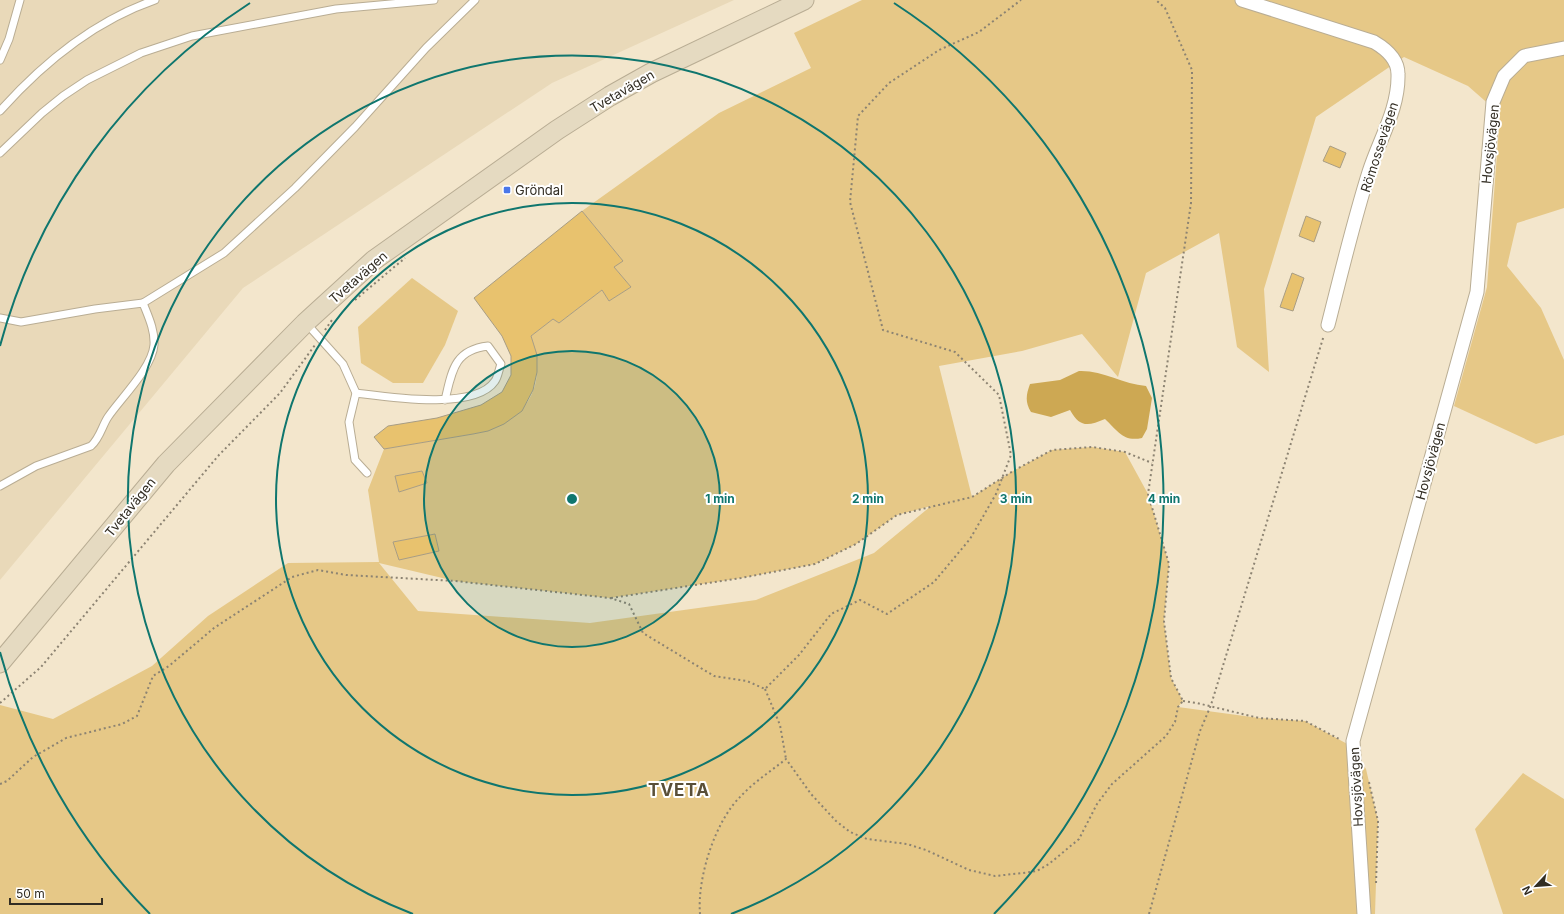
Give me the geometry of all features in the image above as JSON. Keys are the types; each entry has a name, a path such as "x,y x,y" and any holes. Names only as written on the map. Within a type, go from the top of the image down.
{"main road":[{"name":"Tvetavägen","path":"0,663 166,464 305,323 374,260 557,130 610,96 651,74 804,0"}],"street":[{"name":"Römossevägen","path":"1242,0 1374,42 1385,49 1394,59 1398,73 1397,87 1388,126 1369,171 1328,325"},
{"name":"Hovsjövägen","path":"1364,914 1353,741 1477,292 1493,102 1504,76 1524,56 1564,48"}],"lane":[{"path":"0,60 9,40 20,0"},
{"path":"0,111 18,91 72,44 123,13 154,0"},
{"path":"0,154 26,127 63,96 87,80 141,53 192,36 336,9 434,0"},
{"path":"0,318 21,322 95,308 143,303 230,248 295,188 355,127 426,48 475,0"},
{"path":"0,486 36,466 82,450 96,442 107,418 148,363 153,352 152,328 143,303"},
{"path":"305,323 343,364 356,392 349,422 355,460 367,473"},
{"path":"356,392 401,398 445,400 478,395 495,381 501,364 488,346 474,348 462,356 453,367 445,400"}],"path":[{"path":"765,690 799,655 831,614 860,600 887,614 934,582 970,539 996,494 1011,455 1000,395 955,352 883,330 850,202 858,116 889,83 939,50 979,32 1021,0"},
{"path":"1156,0 1165,8 1192,70 1191,202 1148,494 1169,564 1164,621 1171,678 1183,701"},
{"path":"351,304 407,257"},
{"path":"0,703 41,667 208,467 280,393 334,318"},
{"path":"1149,914 1200,731 1211,705 1328,325"},
{"path":"610,598 741,578 815,564 856,544 897,515 972,497 1052,450 1092,446 1125,452 1152,463"},
{"path":"0,784 7,781 33,757 66,738 122,724 137,716 153,676 169,666 214,628 292,576 318,570 346,575 455,581 610,598 628,604 643,633 714,676 746,681 765,690 780,725 786,759 811,794 836,821 850,832 867,839 907,844 926,850 976,871 995,876 1023,874 1036,871 1049,864 1079,839 1097,804 1112,784 1166,736 1175,722 1178,707 1183,701"},
{"path":"1183,701 1259,718 1305,721 1351,746 1353,749"},
{"path":"700,914 699,902 706,864 728,812 741,796 786,759"},
{"path":"1368,776 1378,821 1376,886"}],"shaded area":[{"path":"0,0 734,0 552,83 243,288 0,580"},
{"path":"862,0 1564,0 1564,208 1517,223 1507,266 1541,308 1564,360 1564,435 1536,444 1454,406 1487,287 1500,114 1468,86 1404,57 1316,117 1264,289 1269,372 1237,347 1219,233 1146,273 1118,377 1082,334 1022,351 939,366 972,497 1013,471 1052,450 1092,447 1125,452 1148,494 1169,564 1164,621 1171,678 1183,701 1178,707 1259,718 1305,721 1351,746 1366,769 1378,821 1375,914 0,914 0,705 53,719 152,666 208,616 288,563 379,562 368,490 384,449 473,434 507,421 519,411 529,400 535,387 537,372 536,355 531,336 553,319 559,323 602,290 609,301 631,287 614,267 622,260 582,211 719,113 811,68 794,33","holes":["422,471 427,483 399,492 395,476","931,506 874,553 756,600 590,623 418,611 379,563 455,581 610,598 741,578 815,564 856,544 897,515","435,534 439,551 399,559 393,542"]},
{"path":"412,278 458,311 445,345 423,383 393,383 361,363 358,327"},
{"path":"1079,371 1088,371 1129,383 1146,386 1152,398 1147,429 1142,438 1135,439 1125,437 1105,419 1089,424 1081,423 1070,410 1051,417 1031,412 1027,398 1030,384 1060,380"},
{"path":"1523,773 1564,799 1564,914 1503,914 1475,829"}],"building":[{"path":"1330,146 1346,153 1340,168 1323,161"},
{"path":"582,211 623,261 614,267 631,287 609,301 602,290 559,323 553,319 531,336 537,355 537,372 533,390 522,411 504,424 488,431 384,449 374,437 388,426 437,418 481,405 502,392 511,375 511,356 502,336 474,298"},
{"path":"1306,216 1321,222 1314,242 1299,236"},
{"path":"1292,273 1304,278 1293,311 1280,307"},
{"path":"422,471 427,483 399,492 395,476"},
{"path":"435,534 439,551 399,560 393,542"}],"place":[{"name":"Gröndal","path":"507,190"}],"district":[{"name":"TVETA","path":"679,790"}]}
